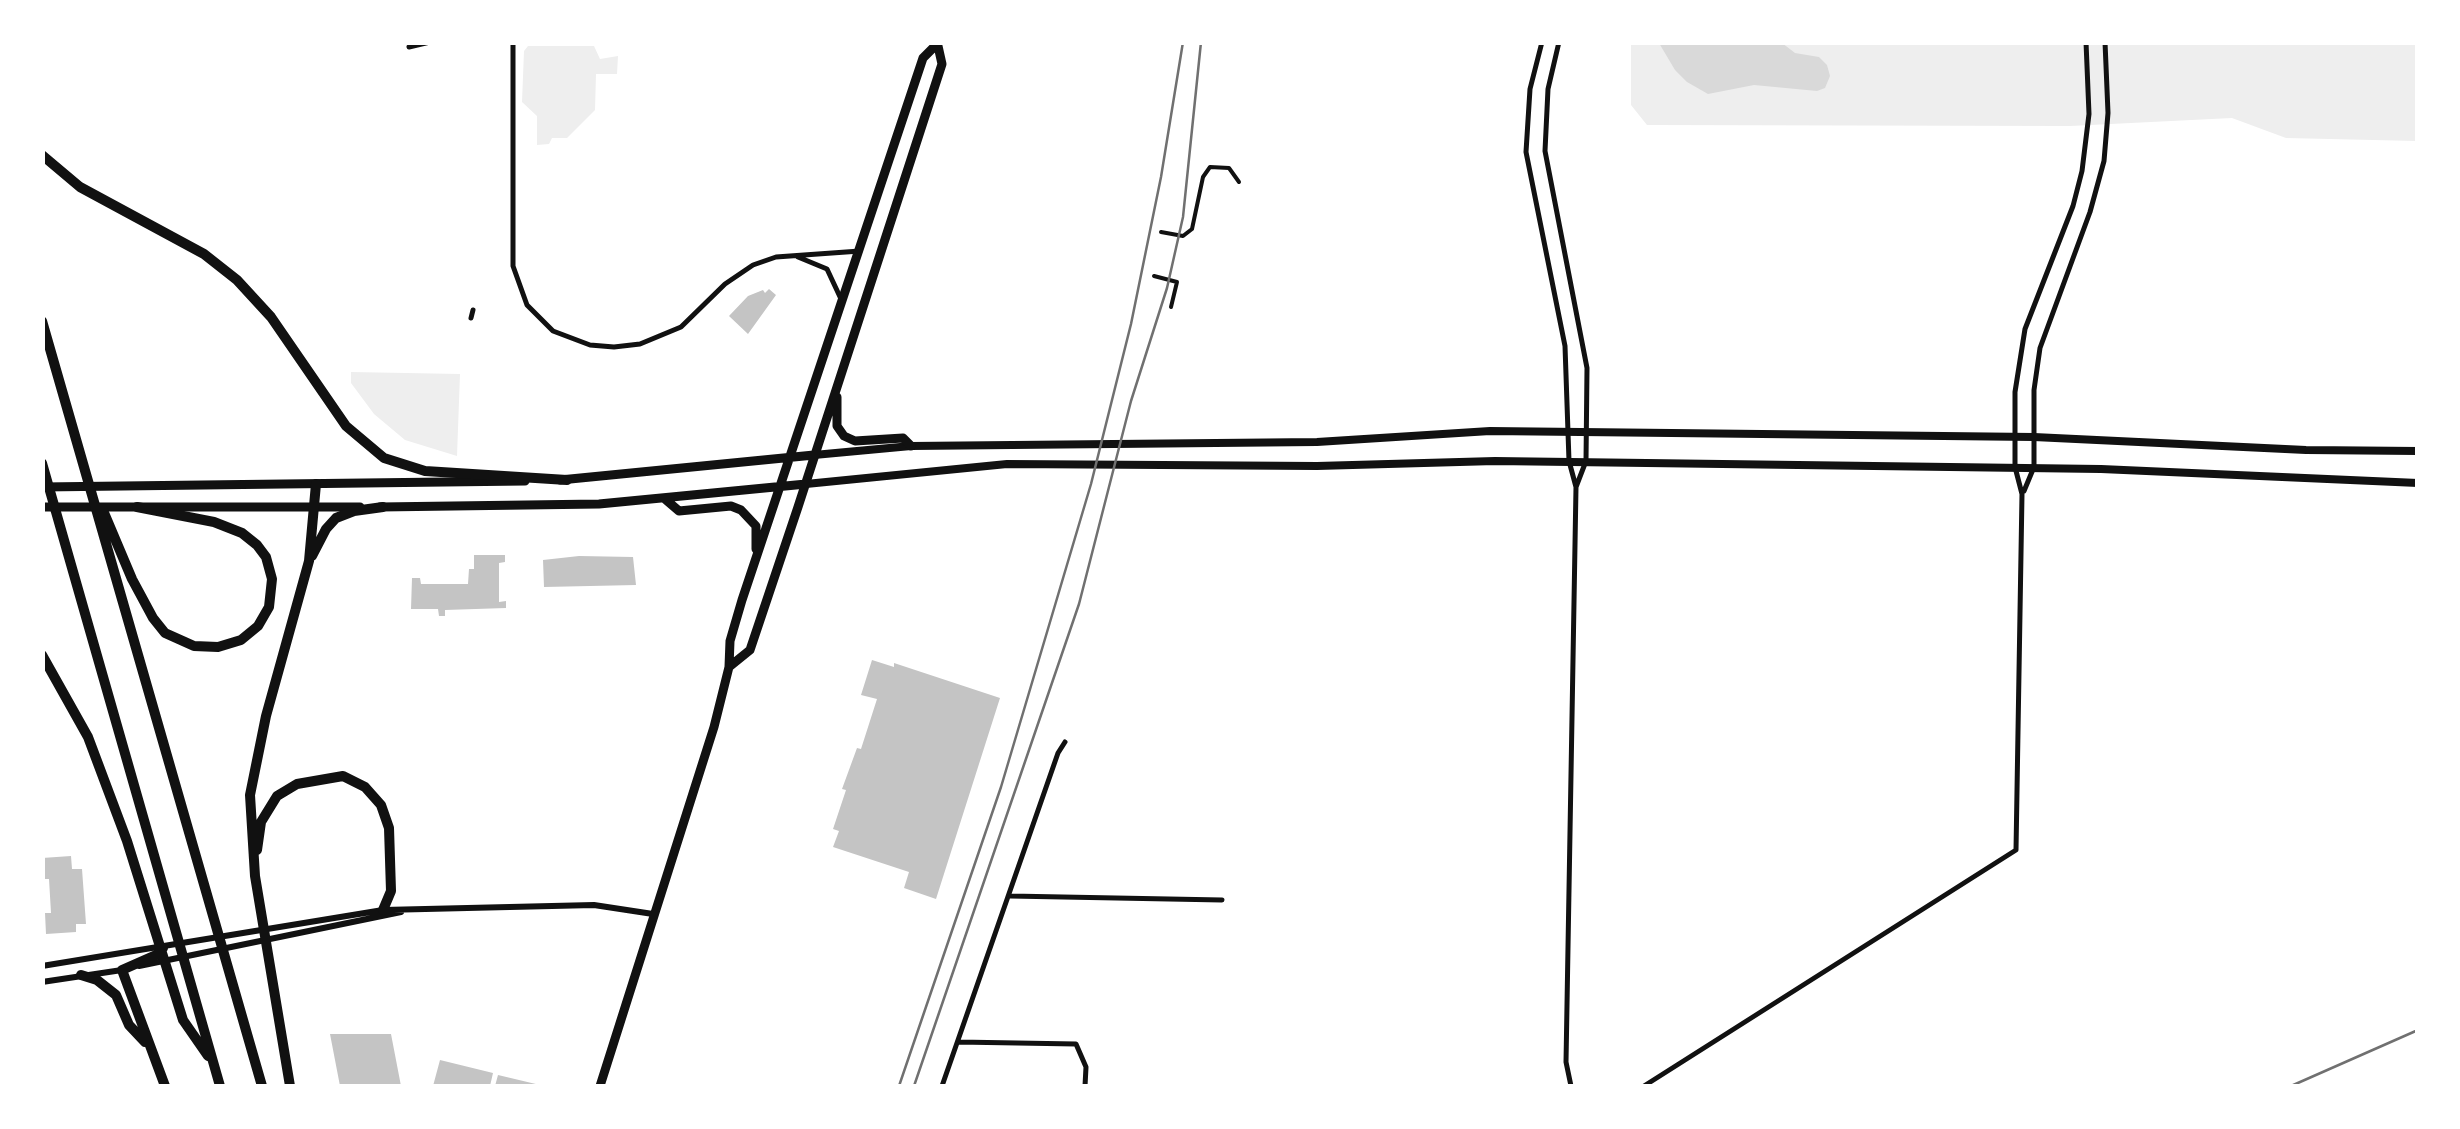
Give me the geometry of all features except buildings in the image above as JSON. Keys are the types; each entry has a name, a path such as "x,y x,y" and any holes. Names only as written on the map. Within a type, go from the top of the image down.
{"highway":[{"path":"42,155 80,187 194,248 237,280 271,317 346,426 384,458 425,471 567,480"},
{"path":"42,321 262,1086"},
{"path":"84,464 132,578 152,618 166,633 194,646 218,648 241,640 258,626 268,607 272,579 270,566 257,545 242,533 214,522 136,506"},
{"path":"43,466 220,1086"},
{"path":"290,1086 255,876 250,810 255,760 309,561 316,484"},
{"path":"309,561 336,518 383,507"},
{"path":"42,655 88,737 127,841 184,1020 214,1065"},
{"path":"255,876 261,822 277,796 297,784 343,776 364,788 381,806 389,828 391,892 382,910"},
{"path":"164,947 156,955 122,970 165,1086"},
{"path":"82,975 116,994 129,1024 149,1046"}],"main road":[{"path":"600,1086 700,773 729,667 730,641 755,562 924,58 935,44"},
{"path":"729,667 750,650 806,484 942,64 935,44"},
{"path":"837,386 836,420 844,436 854,441 903,438 910,446"},
{"path":"42,487 567,480 910,446 1317,442 1438,433 2034,437 2306,450 2418,451"},
{"path":"42,507 544,507 666,499 1008,464 1317,466 1586,461 2015,466 2418,483"},
{"path":"666,499 679,511 731,506 741,510 756,526 755,562"}],"street":[{"path":"414,45 430,42"},
{"path":"513,42 513,266 527,304 553,331 580,343 603,347 655,340 692,320 740,272 761,261 790,255 860,251"},
{"path":"1542,42 1530,89 1526,152 1565,346 1570,461 1576,486 1566,1062 1571,1086"},
{"path":"1559,42 1548,89 1546,162 1584,344 1588,387 1586,461 1576,486"},
{"path":"1644,1086 2016,850 2022,494 2015,466 2015,392 2025,329 2073,206 2085,159 2089,114 2086,42"},
{"path":"2022,494 2034,467 2034,390 2040,348 2090,212 2104,161 2108,113 2105,42"},
{"path":"1161,232 1184,236 1192,230 1203,177 1210,167 1229,168 1239,182"},
{"path":"790,255 827,269 842,304"},
{"path":"1154,276 1177,282 1171,306"},
{"path":"942,1086 1065,742"},
{"path":"1008,896 1222,900"},
{"path":"42,966 382,910 578,904 617,906 652,914"},
{"path":"42,982 122,970 412,910"},
{"path":"958,1042 1076,1044 1086,1067 1085,1086"}],"shaded area":[{"path":"1631,43 2417,43 2417,141 2286,138 2232,118 2070,126 1647,125 1631,105"},
{"path":"1659,43 1782,43 1795,53 1819,57 1830,76 1825,88 1817,91 1754,85 1708,94 1675,70"},
{"path":"528,46 594,46 600,59 618,56 617,74 596,74 595,110 567,138 552,138 549,144 537,145 537,116 522,102 524,51"},
{"path":"351,372 460,374 457,456 405,440 374,414 351,383"}],"tram line":[{"path":"899,1086 1001,787 1091,484 1131,324 1183,42"}],"railway":[{"path":"914,1086 1079,604 1131,401 1167,288 1183,217 1201,42"},
{"path":"2291,1086 2418,1030"}]}
